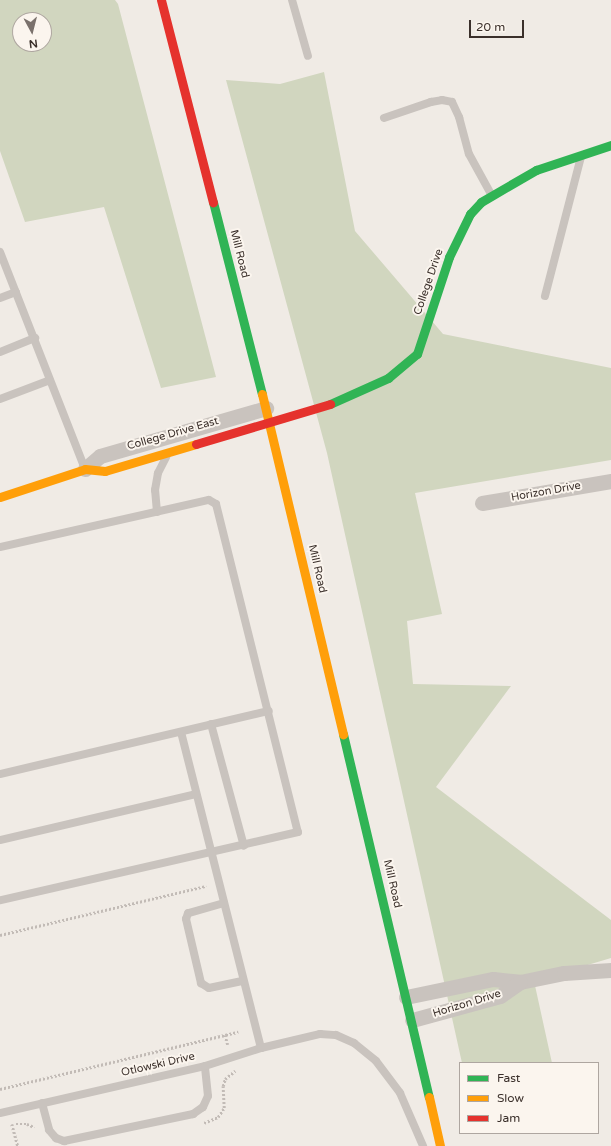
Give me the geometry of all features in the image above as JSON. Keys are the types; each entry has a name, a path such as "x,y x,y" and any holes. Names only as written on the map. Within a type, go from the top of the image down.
{"street":[{"name":"Mill Road","path":"161,0 270,424 412,1020 440,1146"},
{"name":"College Drive","path":"270,424 344,400 388,378 405,366 417,354 449,257 470,214 491,195 536,170 611,145"},
{"name":"College Drive East","path":"86,469 100,456 266,408"},
{"name":"College Drive East","path":"0,497 86,469 104,471 270,424"},
{"name":"Horizon Drive","path":"482,503 611,482"},
{"name":"Horizon Drive","path":"406,997 493,979 520,982 564,973 611,970"},
{"name":"Horizon Drive","path":"412,1020 500,996 520,982"}],"lane":[{"path":"292,0 308,56"},
{"path":"384,118 431,102 442,100 452,102 459,117 469,154 491,195"},
{"path":"545,296 582,154"},
{"path":"0,252 86,469"},
{"path":"0,298 16,292"},
{"path":"0,352 35,338"},
{"path":"0,398 50,380"},
{"path":"126,448 130,463"},
{"path":"157,512 155,490 158,472 168,453"},
{"path":"0,547 209,500 216,504 269,711 298,832 244,846 210,852 0,900"},
{"path":"0,774 269,711"},
{"path":"211,724 244,846"},
{"path":"181,732 210,852 261,1048"},
{"path":"0,840 196,794"},
{"path":"224,903 188,913 186,919 201,983 209,988 243,981"},
{"name":"Otlowski Drive","path":"0,1113 206,1066 261,1048 320,1034 336,1035 354,1042 376,1061 400,1093 424,1146"},
{"path":"42,1103 49,1130 56,1138 64,1141 193,1114 204,1107 208,1096 206,1066"}],"path":[{"path":"0,935 206,886"},
{"path":"0,1089 238,1032"},
{"path":"18,1146 12,1124 27,1124 36,1129"}],"green space":[{"path":"0,0 115,0 118,4 216,377 161,388 104,207 25,222 0,151"},
{"path":"324,72 355,231 443,334 611,368 611,460 415,493 442,614 407,621 413,684 511,686 436,787 611,920 611,958 534,981 552,1062 462,1062 327,453 226,80 280,84"}],"traffic: fast":[{"path":"330,404 388,378 417,354 449,257 470,214 481,202 536,170 611,145"},
{"path":"213,202 262,394"},
{"path":"343,734 429,1097"}],"traffic: slow":[{"path":"262,394 343,734"},
{"path":"0,497 85,469 105,471 196,444"},
{"path":"429,1097 440,1146"}],"traffic: jam":[{"path":"161,0 213,202"},
{"path":"196,444 330,404"}]}
